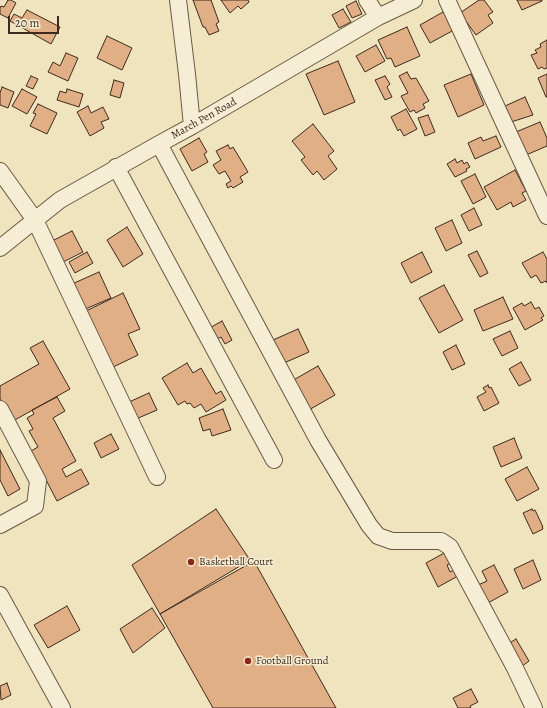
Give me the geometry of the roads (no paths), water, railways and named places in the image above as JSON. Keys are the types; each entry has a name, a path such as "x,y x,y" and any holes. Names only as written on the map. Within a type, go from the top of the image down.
{"street":[{"path":"178,0 192,126"},
{"path":"367,0 378,18"},
{"name":"March Pen Road","path":"0,248 60,200 116,167 192,126 378,18 414,0"},
{"path":"447,0 547,216"},
{"path":"159,144 318,440 368,524 378,536 392,541 442,541 450,547 515,668 534,708"},
{"path":"116,167 274,460"},
{"path":"0,171 35,220 157,477"},
{"path":"0,410 38,481 35,506 0,525"},
{"path":"0,594 62,708"}],"place":[{"name":"Basketball Court","path":"191,562"},
{"name":"Football Ground","path":"248,661"}]}
